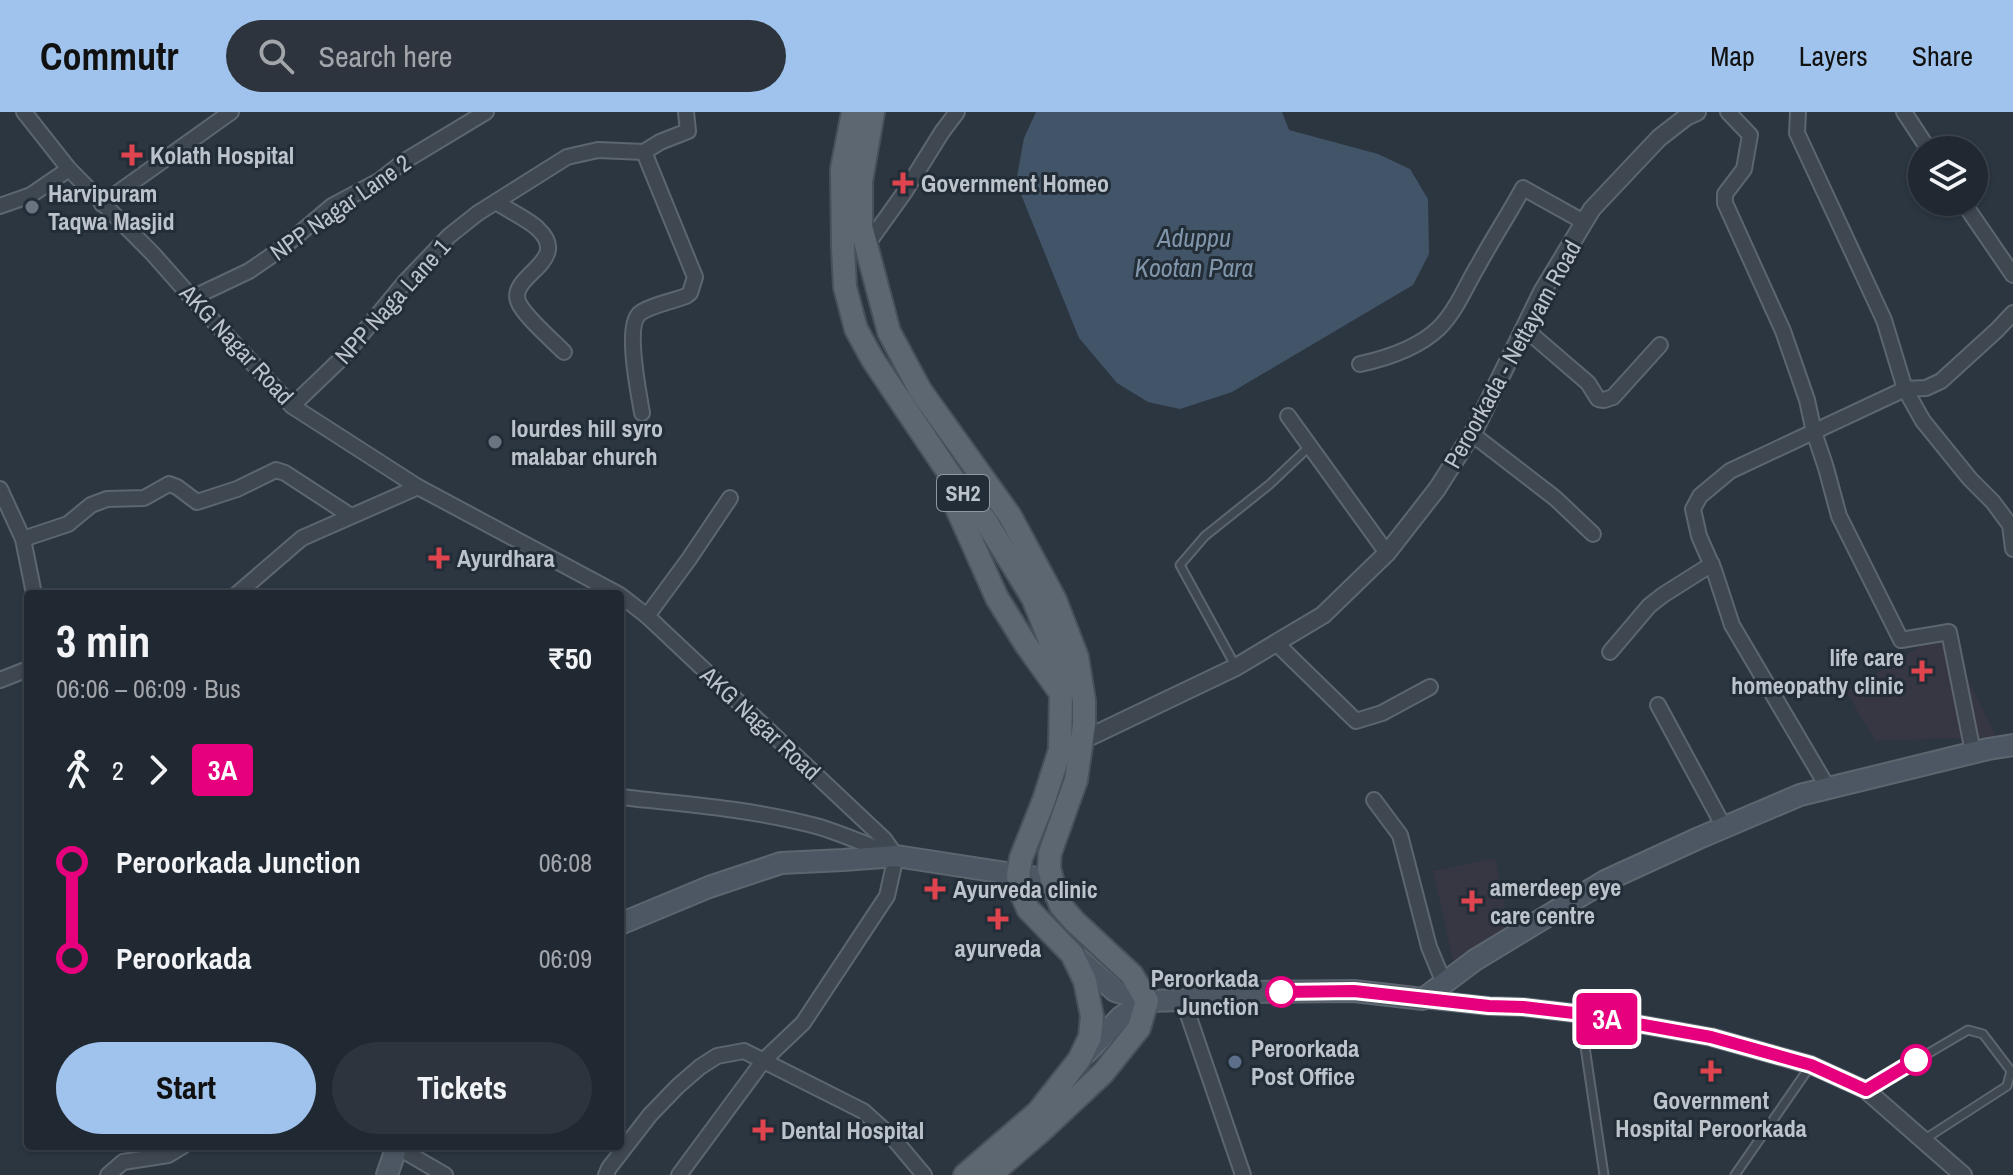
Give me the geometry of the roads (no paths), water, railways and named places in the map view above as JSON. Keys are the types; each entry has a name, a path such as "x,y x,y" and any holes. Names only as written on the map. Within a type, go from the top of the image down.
{"main road":[{"name":"SH2","path":"853,112 842,169 843,247 845,287 856,329 873,360 957,485 985,520 1033,598 1058,661 1060,750 1021,858 1018,875"},
{"path":"873,112 861,181 861,226 889,332 920,390 1010,516 1055,600 1077,657 1084,701 1084,725 1076,780 1050,853 1051,880 1061,906 1132,975 1147,1001 1139,1028 1103,1073 1040,1132 982,1171"},
{"path":"843,247 866,246"},
{"path":"957,485 980,473"},
{"path":"1018,875 1025,906 1072,954 1115,991 1147,1001 1183,1000 1241,992 1354,991 1423,999 1475,960 1605,881 1724,827 1800,795 2013,745"},
{"path":"624,922 709,887 781,863 896,856 1051,880"},
{"path":"1072,954 1085,981 1092,1016 1090,1037 1079,1060"},
{"path":"982,1171 1038,1112 1079,1060 1121,1017 1147,1001"},
{"path":"387,1175 396,1150"}],"street":[{"name":"AKG Nagar Road","path":"24,112 69,169 153,254 292,406 418,487 608,590"},
{"path":"102,204 231,112"},
{"name":"NPP Nagar Lane 2","path":"192,298 249,271 281,249 332,206 379,181 403,162 486,112"},
{"path":"642,413 634,366 635,319 643,312 686,296 695,277 644,152 688,131 686,112"},
{"path":"866,246 957,112"},
{"name":"Peroorkada - Nettayam Road","path":"1060,750 1236,667 1323,615 1387,553 1437,489 1472,434 1542,292 1592,209 1659,138 1697,112"},
{"path":"1728,112 1750,135 1744,169 1725,194 1725,203 1783,331 1807,400 1839,516 1901,640 1949,632 1973,752"},
{"path":"1798,112 1797,133 1884,320 1905,389 1923,421 2010,525 2013,549"},
{"path":"1904,112 1920,136"},
{"name":"NPP Naga Lane 1","path":"292,406 343,357 405,282 449,236 478,213 567,157 598,150 644,152"},
{"path":"0,206 31,195 69,169"},
{"path":"1360,364 1389,357 1425,339 1440,327 1460,299 1523,188 1584,222"},
{"path":"496,202 538,228 548,243 547,256 518,289 516,298 521,308 564,352"},
{"path":"1973,216 2013,275"},
{"path":"1828,788 1732,625 1712,564 1699,536 1693,509 1700,496 1730,471 1905,389 1926,388 1941,381 2013,313"},
{"path":"1524,328 1588,383 1598,399 1604,400 1613,397 1660,345"},
{"path":"1288,416 1387,553"},
{"path":"1472,434 1555,498 1593,534"},
{"path":"23,539 68,524 91,505 107,499 144,498 169,484 197,502 237,489 276,470 351,516"},
{"path":"242,590 302,538 418,487"},
{"path":"0,489 23,539 33,590"},
{"path":"647,616 730,498"},
{"path":"1610,652 1649,606 1712,564"},
{"name":"AKG Nagar Road","path":"624,600 647,616 884,839 896,856"},
{"path":"1276,643 1356,721 1382,713 1430,687"},
{"path":"0,680 24,671"},
{"path":"1658,705 1724,827"},
{"path":"624,797 683,803 793,821 896,856 887,896 803,1023 764,1060 679,1175"},
{"path":"1374,800 1400,835 1429,947 1444,983"},
{"path":"1423,999 1582,1014 1711,1037 1811,1065 1866,1090 1963,1175"},
{"path":"1183,1000 1243,1175"},
{"path":"624,1149 650,1115 700,1067 717,1056 744,1051 863,1111 893,1138 924,1175"},
{"path":"108,1175 123,1162 168,1155 176,1150"},
{"path":"404,1150 445,1175"},
{"path":"606,1175 623,1150"}],"lane":[{"path":"1236,667 1180,565 1205,536 1270,484 1310,446"},
{"path":"1582,1014 1604,1175"},
{"path":"1866,1090 1968,1030 1983,1034 2011,1071 2007,1086 1923,1140"},
{"path":"1735,1175 1811,1065"}],"water":[{"name":"Aduppu Kootan Para","path":"1036,112 1282,112 1289,130 1378,154 1410,169 1428,199 1429,254 1413,285 1232,392 1180,409 1148,402 1117,383 1079,338 1016,182 1024,138"}],"place":[{"name":"Kolath Hospital","path":"132,155"},
{"name":"Government Homeo","path":"903,183"},
{"name":"Harvipuram Taqwa Masjid","path":"32,207"},
{"name":"lourdes hill syro malabar church","path":"495,442"},
{"name":"Ayurdhara","path":"439,558"},
{"name":"life care homeopathy clinic","path":"1922,671"},
{"name":"Ayurveda clinic","path":"935,889"},
{"name":"amerdeep eye care centre","path":"1472,901"},
{"name":"ayurveda","path":"998,919"},
{"name":"Peroorkada Junction","path":"1281,992"},
{"name":"Peroorkada Post Office","path":"1235,1062"},
{"name":"Government Hospital Peroorkada","path":"1711,1071"},
{"name":"Dental Hospital","path":"763,1130"}]}
